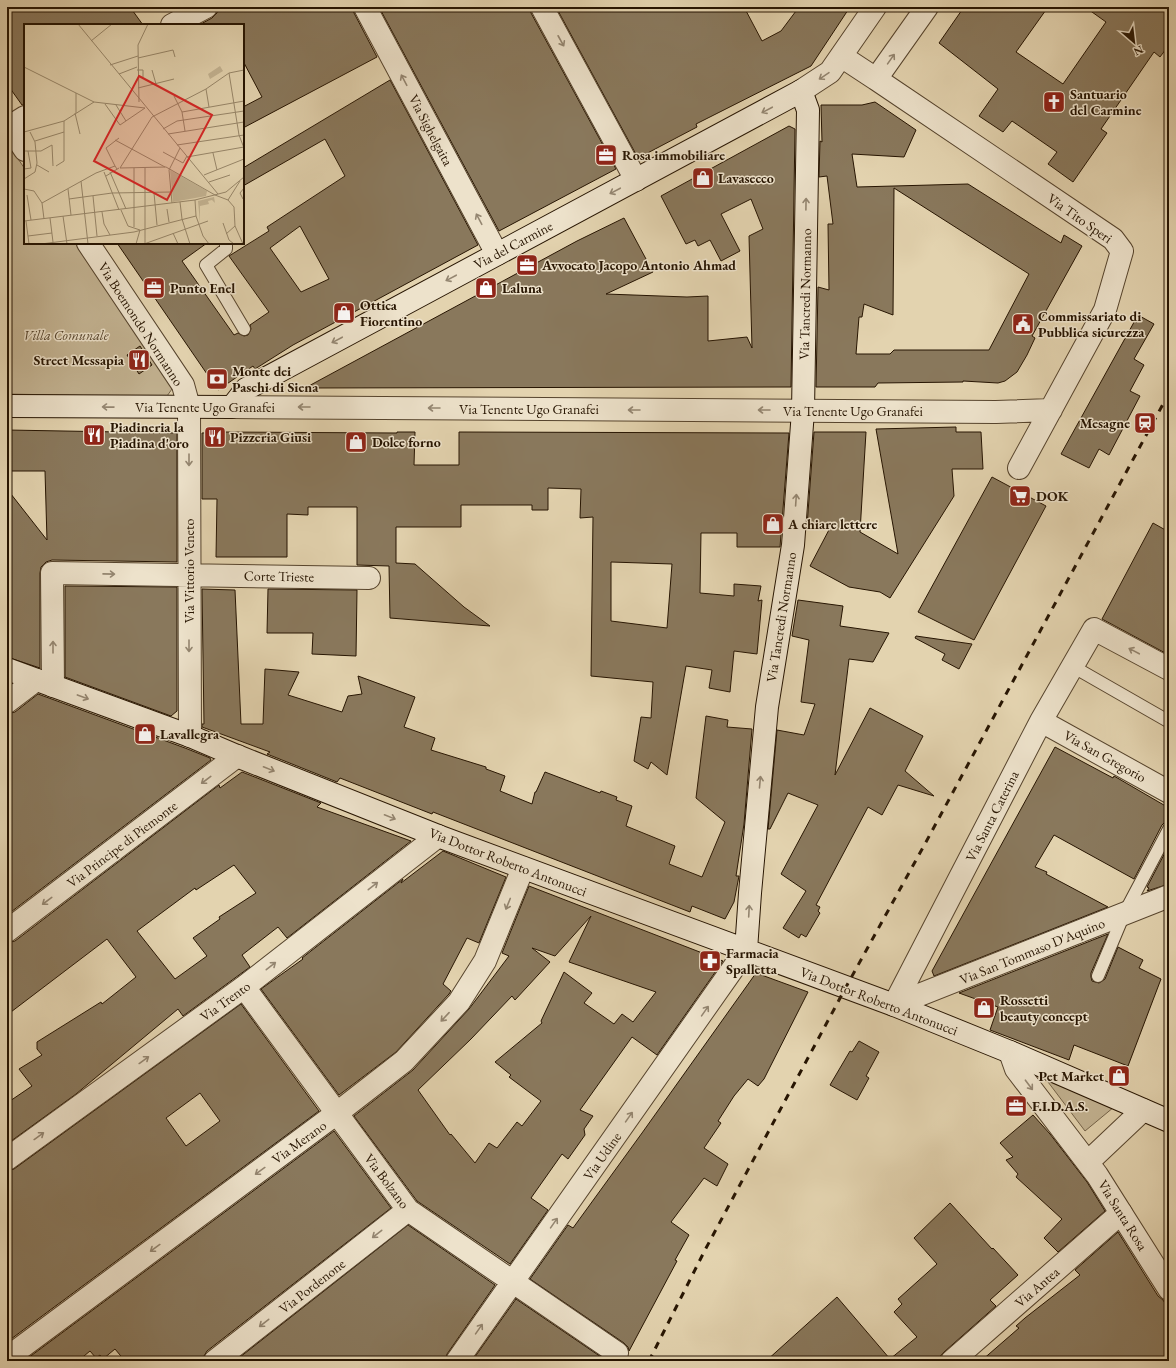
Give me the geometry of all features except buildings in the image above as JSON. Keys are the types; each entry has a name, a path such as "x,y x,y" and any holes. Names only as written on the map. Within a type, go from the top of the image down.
{"street":[{"path":"174,24 206,7"},
{"name":"Via Sighelgaita","path":"365,7 497,254"},
{"path":"542,7 636,180"},
{"name":"Via del Carmine","path":"232,408 246,389 269,369 497,254 801,91 830,72 875,7"},
{"path":"841,56 876,79 928,7"},
{"name":"Via Tito Speri","path":"876,79 1113,239 1122,252 1105,310 1019,468"},
{"name":"Via Tancredi Normanno","path":"746,950 767,707 793,544 803,411 808,110 801,91"},
{"path":"14,122 24,147"},
{"name":"Via Boemondo Normanno","path":"89,244 183,385 189,407"},
{"name":"Via Tenente Ugo Granafei","path":"7,406 996,412 1051,410"},
{"name":"Via Vittorio Veneto","path":"189,407 190,736"},
{"name":"Corte Trieste","path":"44,683 52,573 369,578"},
{"name":"Via Santa Caterina","path":"894,1005 1041,721 1094,630 1169,669"},
{"name":"Via Dottor Roberto Antonucci","path":"7,669 190,736 438,836 894,1005 1010,1052 1169,1121"},
{"path":"7,702 44,683"},
{"name":"Via San Gregorio","path":"1041,721 1169,792"},
{"name":"Via Principe di Piemonte","path":"7,931 237,756"},
{"name":"Via Trento","path":"7,1159 244,987 438,836"},
{"name":"Via Merano","path":"7,1358 337,1113 404,1061 459,1002 485,961 523,868"},
{"name":"Via San Tommaso D'Aquino","path":"894,1005 1169,896"},
{"name":"Via Udine","path":"457,1361 746,950"},
{"name":"Via Bolzano","path":"244,987 408,1210 617,1353"},
{"name":"Via Santa Rosa","path":"1010,1052 1016,1069 1088,1162 1169,1289"},
{"path":"1088,1162 1143,1110"},
{"name":"Via Pordenone","path":"215,1361 408,1210"},
{"name":"Via Antea","path":"952,1361 1121,1212"}],"lane":[{"path":"226,244 226,249 206,265 244,329"},
{"path":"1072,666 1168,721"},
{"path":"1098,976 1124,914 1169,829"}],"green space":[{"name":"Villa Comunale","path":"7,143 24,168 24,244 76,244 171,384 172,389 167,396 160,397 7,394"},
{"path":"1042,1074 1114,1107 1085,1131"}],"railway":[{"path":"649,1361 705,1250 846,987 1169,393"}],"place":[{"name":"Santuario del Carmine","path":"1054,102"},
{"name":"Rosa immobiliare","path":"606,155"},
{"name":"Lavasecco","path":"703,178"},
{"name":"Avvocato Jacopo Antonio Ahmad","path":"527,265"},
{"name":"Punto Enel","path":"154,288"},
{"name":"Laluna","path":"486,288"},
{"name":"Ottica Fiorentino","path":"344,313"},
{"name":"Commissariato di Pubblica sicurezza","path":"1023,324"},
{"name":"Street Messapia","path":"139,360"},
{"name":"Monte dei Paschi di Siena","path":"217,379"},
{"name":"Mesagne","path":"1145,423"},
{"name":"Piadineria la Piadina d'oro","path":"94,435"},
{"name":"Pizzeria Giusi","path":"215,437"},
{"name":"Dolce forno","path":"356,442"},
{"name":"DOK","path":"1020,496"},
{"name":"A chiare lettere","path":"773,524"},
{"name":"Lavallegra","path":"145,734"},
{"name":"Farmacia Spalletta","path":"710,961"},
{"name":"Rossetti beauty concept","path":"984,1008"},
{"name":"Pet Market","path":"1119,1076"},
{"name":"F.I.D.A.S.","path":"1016,1106"}]}
